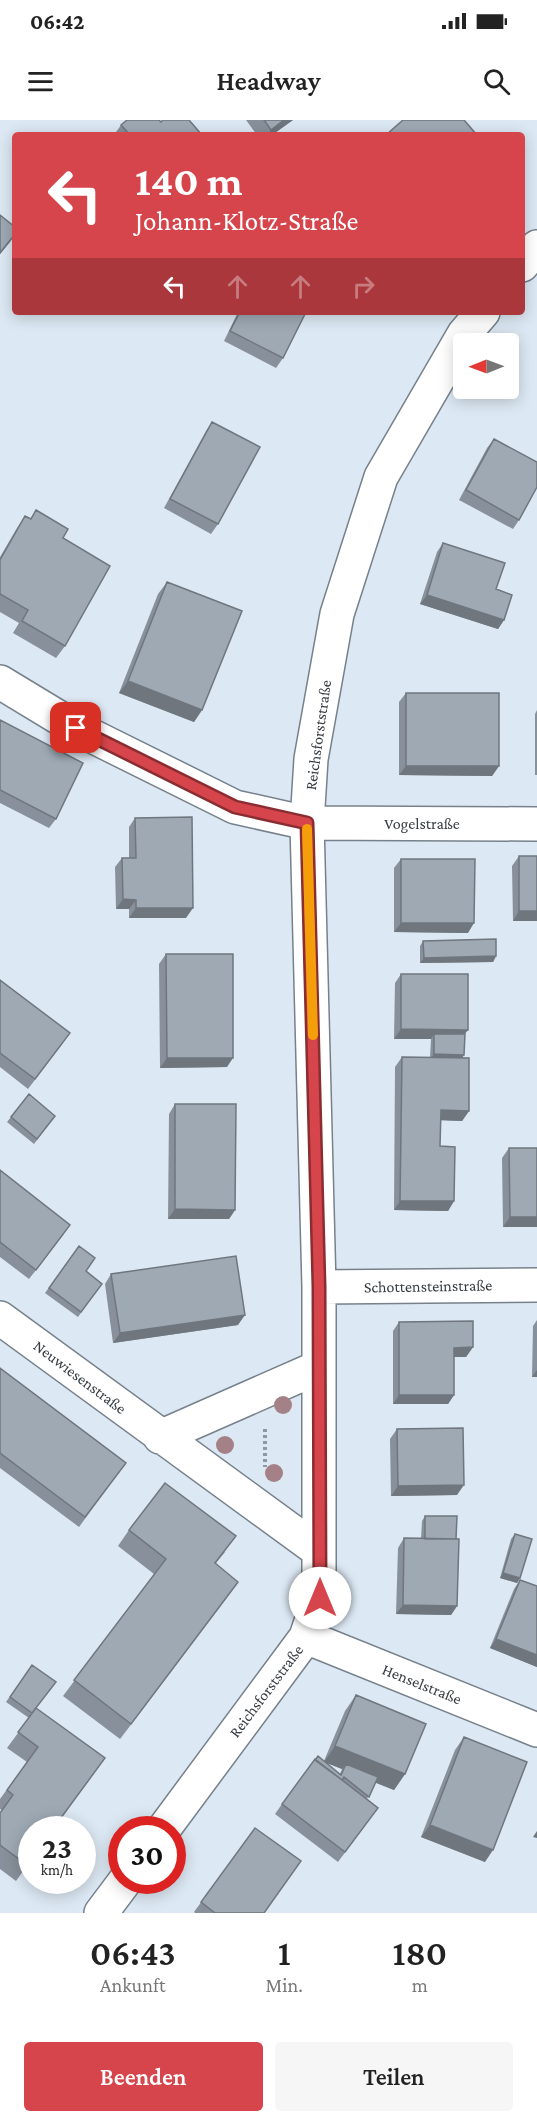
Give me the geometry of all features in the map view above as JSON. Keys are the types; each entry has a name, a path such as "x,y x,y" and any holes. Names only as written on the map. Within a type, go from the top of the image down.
{"street":[{"path":"525,261 537,246"},
{"name":"Reichsforststraße","path":"173,1816 306,1637 320,1598 319,1287 307,823 311,759 337,615 381,477 464,334 480,315"},
{"name":"Vogelstraße","path":"0,682 76,728 235,807 307,823 537,824"},
{"name":"Schottensteinstraße","path":"319,1287 537,1285"},
{"name":"Neuwiesenstraße","path":"0,1318 319,1551"},
{"path":"160,1437 319,1366"},
{"name":"Henselstraße","path":"306,1637 537,1730"},
{"path":"101,1913 115,1894"}],"path":[{"path":"265,1389 265,1512"}],"building":[{"path":"127,120 159,120 161,122 163,120 189,120 199,132 127,132 121,125"},
{"path":"264,120 284,120 271,130"},
{"path":"403,120 464,120 474,132 389,132"},
{"path":"0,215 12,225 12,238 0,253"},
{"path":"238,315 304,315 283,358 230,331"},
{"path":"212,422 260,447 218,524 170,499"},
{"path":"494,439 537,462 537,487 519,520 466,490"},
{"path":"36,510 68,529 63,538 110,566 65,646 22,621 28,610 0,594 0,560 25,516 31,519"},
{"path":"443,543 505,563 496,589 512,595 504,620 427,595"},
{"path":"167,582 242,611 202,710 128,681"},
{"path":"406,693 499,693 499,766 406,766"},
{"path":"0,720 83,763 56,819 0,790"},
{"path":"192,817 193,908 136,908 136,900 123,899 122,858 136,858 135,818"},
{"path":"519,856 537,856 537,911 519,911"},
{"path":"401,859 475,859 474,923 401,923"},
{"path":"496,939 496,956 424,958 423,941"},
{"path":"166,954 233,954 233,1058 167,1058"},
{"path":"401,974 468,974 468,1030 401,1029"},
{"path":"0,980 70,1033 35,1079 0,1053"},
{"path":"434,1034 465,1034 464,1055 434,1054"},
{"path":"402,1057 469,1058 469,1111 441,1110 440,1146 455,1147 454,1201 400,1201"},
{"path":"29,1094 55,1116 37,1139 11,1117"},
{"path":"175,1104 236,1104 235,1210 175,1209"},
{"path":"509,1148 537,1148 537,1217 510,1217"},
{"path":"0,1170 70,1225 36,1270 0,1242"},
{"path":"79,1246 95,1258 86,1271 102,1284 81,1312 49,1288"},
{"path":"236,1256 245,1315 120,1333 111,1274"},
{"path":"473,1321 473,1347 454,1348 454,1395 399,1395 399,1322"},
{"path":"0,1368 126,1463 85,1517 0,1453"},
{"path":"463,1428 464,1485 398,1486 397,1429"},
{"path":"165,1483 236,1536 215,1563 238,1582 131,1724 74,1680 166,1559 129,1530"},
{"path":"425,1516 457,1516 456,1539 425,1539"},
{"path":"515,1534 532,1539 520,1578 503,1573"},
{"path":"404,1538 459,1539 457,1606 403,1605"},
{"path":"520,1580 537,1586 537,1655 496,1639"},
{"path":"32,1665 56,1682 32,1713 10,1697"},
{"path":"356,1695 426,1724 405,1774 335,1746"},
{"path":"36,1708 105,1758 62,1816 18,1816 18,1858 0,1845 0,1813 13,1795 7,1790 38,1747 18,1732"},
{"path":"464,1737 527,1762 493,1850 430,1825"},
{"path":"318,1756 341,1775 346,1764 378,1777 369,1797 344,1777 342,1780 315,1760"},
{"path":"315,1759 378,1808 345,1852 282,1804"},
{"path":"255,1828 301,1861 264,1913 215,1913 201,1902"}],"slow traffic":[{"path":"307,829 313,1035"}],"route":[{"path":"76,728 235,807 307,823 319,1287 320,1598"}]}
